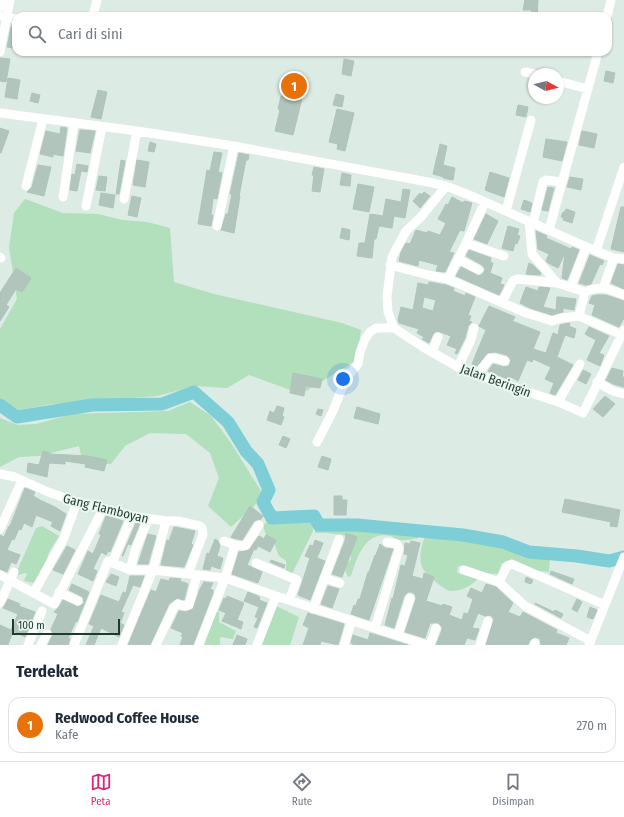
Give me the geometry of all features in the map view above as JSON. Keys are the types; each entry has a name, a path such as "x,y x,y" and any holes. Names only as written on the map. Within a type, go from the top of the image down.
{"street":[{"path":"0,7 9,0"},
{"path":"0,52 8,18 9,0"},
{"path":"94,12 97,0"},
{"path":"609,12 611,0"},
{"path":"549,230 597,56"},
{"path":"564,83 588,89"},
{"path":"0,113 138,131 234,146 446,186 586,247 619,259 603,288"},
{"path":"26,186 43,119"},
{"path":"506,211 531,120"},
{"path":"63,197 74,123"},
{"path":"86,206 102,127"},
{"path":"124,199 138,131"},
{"path":"217,226 234,146"},
{"path":"596,251 624,167"},
{"path":"557,283 532,254 531,222 543,182 546,180 562,182"},
{"path":"317,442 333,412 346,378 358,364 360,352 365,339 370,332 376,328 394,328 388,312 387,296 392,257 406,231 426,212 446,186"},
{"path":"448,279 485,202"},
{"path":"466,243 504,256"},
{"path":"572,287 586,247"},
{"path":"458,259 479,270"},
{"path":"390,265 448,279 526,313 552,321 561,318 579,316 585,292"},
{"path":"502,302 513,282 518,279 557,283 585,292 594,288 603,288 624,295"},
{"name":"Jalan Beringin","path":"394,328 432,352 477,375 558,402 583,414 597,382 623,333 579,316"},
{"path":"458,366 471,340 474,328"},
{"path":"432,352 438,337"},
{"path":"477,375 490,358 505,361"},
{"path":"558,402 580,364"},
{"path":"597,382 624,394"},
{"name":"Gang Flamboyan","path":"0,474 15,477 48,492 77,502 132,516 166,521 152,570 122,645"},
{"path":"0,529 22,480"},
{"path":"34,592 64,538 77,502"},
{"path":"0,575 12,576 54,604 103,509"},
{"path":"112,563 132,516"},
{"path":"130,570 135,551 148,519"},
{"path":"156,645 174,606 178,604 185,606 189,605 192,574 203,534 200,526 178,521 166,521"},
{"path":"224,541 235,545 244,546 259,525"},
{"path":"313,608 339,539"},
{"path":"375,628 399,549 397,544 387,542"},
{"path":"199,645 225,578 235,545"},
{"path":"464,570 500,582 525,606 590,643 623,560"},
{"path":"74,645 108,561 130,570 152,570 225,578 352,620 403,639 429,645 436,628"},
{"path":"256,563 297,580 289,600"},
{"path":"500,582 507,566 512,564 605,606"},
{"path":"0,603 12,576"},
{"path":"324,578 340,583"},
{"path":"59,592 78,601"},
{"path":"257,645 276,596"},
{"path":"403,639 410,598"},
{"path":"28,645 42,611"},
{"path":"344,645 352,620"},
{"path":"480,645 488,621"},
{"path":"41,645 47,634"}],"green space":[{"path":"25,199 63,213 98,214 122,220 147,222 170,228 174,282 214,294 342,323 361,330 357,360 301,394 249,375 227,388 196,386 157,396 53,404 19,410 0,398 0,329 17,299 9,247 14,213"},
{"path":"190,402 211,416 231,443 261,491 255,505 231,527 208,506 219,478 210,453 186,434 150,433 125,446 111,464 83,464 79,446 39,456 19,457 0,467 0,418 18,425 36,424 72,414 168,411"},
{"path":"312,520 313,531 292,574 286,571 286,561 279,556 274,543 266,535 263,525 267,522"},
{"path":"42,526 59,536 49,552 45,566 34,583 24,581 27,574 25,573 15,576 36,528"},
{"path":"315,527 355,527 421,534 418,538 409,540 399,540 391,536 382,535 368,541 359,553 351,576 348,577 344,568 351,559 350,536 315,533"},
{"path":"426,535 453,536 483,540 500,544 525,555 550,556 549,572 502,563 498,574 483,573 462,565 458,567 457,573 478,579 464,589 450,591 435,582 421,565 421,552"},
{"path":"276,606 299,617 290,645 259,645"},
{"path":"219,611 219,622 236,631 233,639 220,637 220,645 202,645 214,614"}],"building":[{"path":"525,0 538,0 537,12 531,12 532,10 523,10"},
{"path":"11,27 12,27 12,48 7,47"},
{"path":"0,58 10,59 6,82 0,81"},
{"path":"344,59 354,61 351,76 342,74"},
{"path":"606,71 615,73 613,83 604,81"},
{"path":"297,75 307,78 293,135 275,131 280,110 278,109 281,96 288,98 292,82 295,82"},
{"path":"8,78 20,80 17,99 5,97"},
{"path":"98,90 107,92 101,119 91,117"},
{"path":"32,93 40,95 38,103 30,101"},
{"path":"336,94 344,96 342,107 333,105"},
{"path":"518,105 528,107 526,117 516,115"},
{"path":"337,109 354,113 345,151 337,149 338,144 329,142"},
{"path":"61,127 67,128 63,156 53,154 53,157 40,154 46,131 60,134"},
{"path":"0,128 9,131 1,153 0,153"},
{"path":"80,130 95,131 90,153 76,151"},
{"path":"582,131 597,134 594,148 579,145"},
{"path":"546,139 567,142 562,161 543,157"},
{"path":"150,142 156,144 154,152 148,151"},
{"path":"440,144 447,146 443,165 455,168 453,180 433,174"},
{"path":"214,152 222,153 218,172 222,173 217,199 213,198 211,215 213,215 211,226 198,224 207,170 210,171"},
{"path":"239,153 249,155 248,160 246,160 239,196 234,233 221,230 226,214 228,214 232,194 230,194"},
{"path":"121,160 125,161 119,194 116,194"},
{"path":"137,160 149,162 145,187 133,185"},
{"path":"77,164 88,166 87,172 81,171 77,191 70,190 72,174 75,175"},
{"path":"38,165 51,167 44,196 27,192 32,187"},
{"path":"314,167 324,169 320,192 312,191 314,175 312,175"},
{"path":"490,172 509,178 504,197 485,190"},
{"path":"342,173 351,175 350,186 340,185"},
{"path":"99,176 107,177 105,191 96,190"},
{"path":"570,177 583,179 581,190 567,187"},
{"path":"358,184 374,187 369,212 353,209"},
{"path":"548,187 554,188 548,211 542,210"},
{"path":"403,189 410,190 405,218 394,216 392,228 379,226 376,239 374,239 372,258 357,256 359,243 365,243 370,214 383,216 386,199 401,202"},
{"path":"424,192 430,196 420,208 413,201 420,193 421,195"},
{"path":"101,193 115,195 113,208 99,205"},
{"path":"132,196 141,198 137,217 128,215"},
{"path":"452,197 463,203 464,201 472,203 464,231 460,230 449,252 454,253 445,272 436,271 438,265 419,260 418,266 399,261 401,252 406,243 410,244 416,230 427,233 428,231 440,235 446,223 438,219 446,204 448,205"},
{"path":"524,200 532,203 530,212 521,209"},
{"path":"621,207 624,207 624,252 611,249"},
{"path":"566,209 575,212 572,223 563,220 564,218 561,217"},
{"path":"486,214 498,221 487,244 474,239"},
{"path":"508,226 519,229 517,235 520,236 517,244 515,243 513,251 502,248"},
{"path":"342,228 350,230 349,240 340,238"},
{"path":"536,231 547,236 546,238 571,249 572,247 579,250 567,280 562,278 565,253 558,268 548,263 546,261 549,254 538,249"},
{"path":"469,250 491,258 490,262 493,263 490,273 502,278 500,284 504,285 499,295 456,276 461,267 479,276 484,272 485,269 482,265 466,256"},
{"path":"590,255 604,261 602,265 600,264 591,284 586,285 579,283"},
{"path":"529,263 541,273 540,275 526,274"},
{"path":"618,264 624,265 624,289 611,283"},
{"path":"16,268 31,278 22,292 16,289 6,305 9,307 0,321 0,293"},
{"path":"429,282 446,285 454,288 453,291 465,296 466,293 475,297 468,315 471,316 469,321 472,322 468,326 465,338 457,354 455,353 457,349 447,345 451,336 437,331 433,334 429,343 422,339 424,337 417,333 419,329 399,323 398,320 401,307 413,310 418,283 428,285","holes":["424,297 436,300 433,311 422,308"]},
{"path":"526,287 538,291 539,287 550,288 543,307 556,310 557,297 576,299 574,310 563,308 563,312 552,315 530,308 520,303"},
{"path":"606,295 624,301 624,318 619,327 592,315 595,305 589,303 592,296"},
{"path":"489,306 515,317 512,321 540,332 533,349 546,353 553,333 558,335 560,325 570,323 569,326 576,329 574,338 565,335 557,357 573,365 555,395 550,393 554,383 545,379 551,367 533,359 532,362 527,360 518,381 511,377 510,380 488,371 493,364 504,367 509,366 511,360 507,355 495,352 488,353 477,366 472,364 486,330 479,326"},
{"path":"589,327 609,336 599,353 604,355 600,366 587,360 596,340 585,334"},
{"path":"612,368 623,371 622,377 624,377 624,387 606,380"},
{"path":"583,370 591,374 586,384 578,380"},
{"path":"293,373 322,379 320,388 305,386 304,396 290,393"},
{"path":"605,396 615,404 603,417 593,409"},
{"path":"277,406 284,408 282,416 284,417 281,425 267,420 270,411 274,413"},
{"path":"357,407 380,414 378,424 354,418"},
{"path":"318,409 323,410 321,416 316,414"},
{"path":"283,436 290,439 286,448 279,445"},
{"path":"43,451 50,454 88,456 107,460 104,471 85,467 86,464 65,461 65,464 49,463 47,477 27,472 28,463 39,465"},
{"path":"322,456 331,459 328,470 318,467"},
{"path":"25,488 35,492 33,496 66,514 60,531 51,526 53,522 36,515 32,527 24,523 21,530 19,529 14,540 12,539 7,550 20,555 16,564 11,562 7,572 0,569 0,535 4,537 10,526"},
{"path":"334,496 342,496 342,500 347,500 346,515 334,515"},
{"path":"565,499 620,510 617,527 610,526 611,522 562,512"},
{"path":"250,506 263,516 261,519 254,521 242,540 231,537"},
{"path":"106,516 123,521 110,552 108,551 106,555 101,552 93,569 97,571 93,581 78,574 88,551 93,554 101,535 99,534"},
{"path":"136,523 140,523 131,545 128,544 122,556"},
{"path":"174,527 195,531 191,544 193,545 184,567 161,565 167,540 169,541"},
{"path":"346,533 357,537 342,577 332,574 345,541"},
{"path":"148,534 156,536 148,564 138,564"},
{"path":"266,535 276,540 270,552 258,546 256,550 254,549 247,565 262,572 258,583 232,574 239,552 249,550 259,536 264,539"},
{"path":"215,539 218,541 220,546 217,556 223,558 220,569 211,566 210,570 203,569 207,553 209,554"},
{"path":"315,540 323,543 317,558 325,561 310,600 298,595 310,558 305,556 310,545 313,546"},
{"path":"411,541 420,543 412,576 423,579 424,573 434,577 426,601 442,606 443,604 452,607 449,615 462,620 464,613 468,614 473,599 467,596 471,588 482,593 486,584 496,587 513,603 508,612 520,617 523,612 557,630 556,633 569,638 566,645 541,645 540,639 535,637 530,640 528,645 486,645 494,619 490,615 485,616 478,613 472,628 479,629 475,640 467,638 464,645 436,645 442,630 442,627 438,623 430,623 425,638 405,632 416,599 415,594 411,592 408,592 404,596 394,628 385,625 401,565 405,566 408,555 404,554 405,543 410,544"},
{"path":"380,544 385,548 393,549 369,620 351,614 354,605 356,606 358,599 360,599 368,572"},
{"path":"67,546 75,550 63,574 53,570"},
{"path":"271,560 285,565 284,568 270,562"},
{"path":"551,571 574,579 572,584 550,574"},
{"path":"111,574 119,577 116,586 106,582"},
{"path":"130,576 144,576 140,587 133,585 121,612 124,613 120,623 124,625 119,637 101,628 94,645 86,645 94,626 89,624 101,595 119,602 123,592 126,593"},
{"path":"526,577 533,580 531,584 525,582"},
{"path":"170,578 181,579 180,581 188,584 184,600 177,598 169,604 150,645 128,645 151,590 156,592 161,579 169,581"},
{"path":"204,582 213,583 210,589 213,590 213,593 193,645 180,645 183,637 181,636 183,633 171,628 179,611 186,612 193,609"},
{"path":"72,584 89,592 77,622 76,621 68,638 70,639 68,645 48,645 53,634 51,629 58,614 54,612 63,600 78,607 84,603 83,597 69,590"},
{"path":"328,586 339,589 332,608 321,604"},
{"path":"248,592 260,597 259,600 267,603 257,628 254,627 258,618 255,617 259,607 244,601"},
{"path":"227,596 244,603 237,620 243,622 241,629 222,621 226,613 219,610 224,598 226,599"},
{"path":"8,599 20,604 19,606 35,612 25,637 13,631 8,645 0,645 0,625 11,630 18,614 3,608"},
{"path":"577,599 582,602 577,612 572,609"},
{"path":"535,603 554,612 555,610 563,614 561,618"},
{"path":"590,607 597,610 593,619 587,617"},
{"path":"308,613 344,624 338,645 321,641 320,645 303,645 309,628 303,625"},
{"path":"370,633 408,645 353,645 351,643 353,635 368,640"},
{"path":"237,635 247,639 245,645 233,645"}],"waterway":[{"path":"0,405 17,417 92,405 162,404 194,392 228,422 246,451 258,464 269,490 263,502 272,518 314,516 319,525 357,525 463,535 503,542 529,552 577,556 609,561 624,557"}],"place":[{"name":"Redwood Coffee House","path":"294,86"}]}
